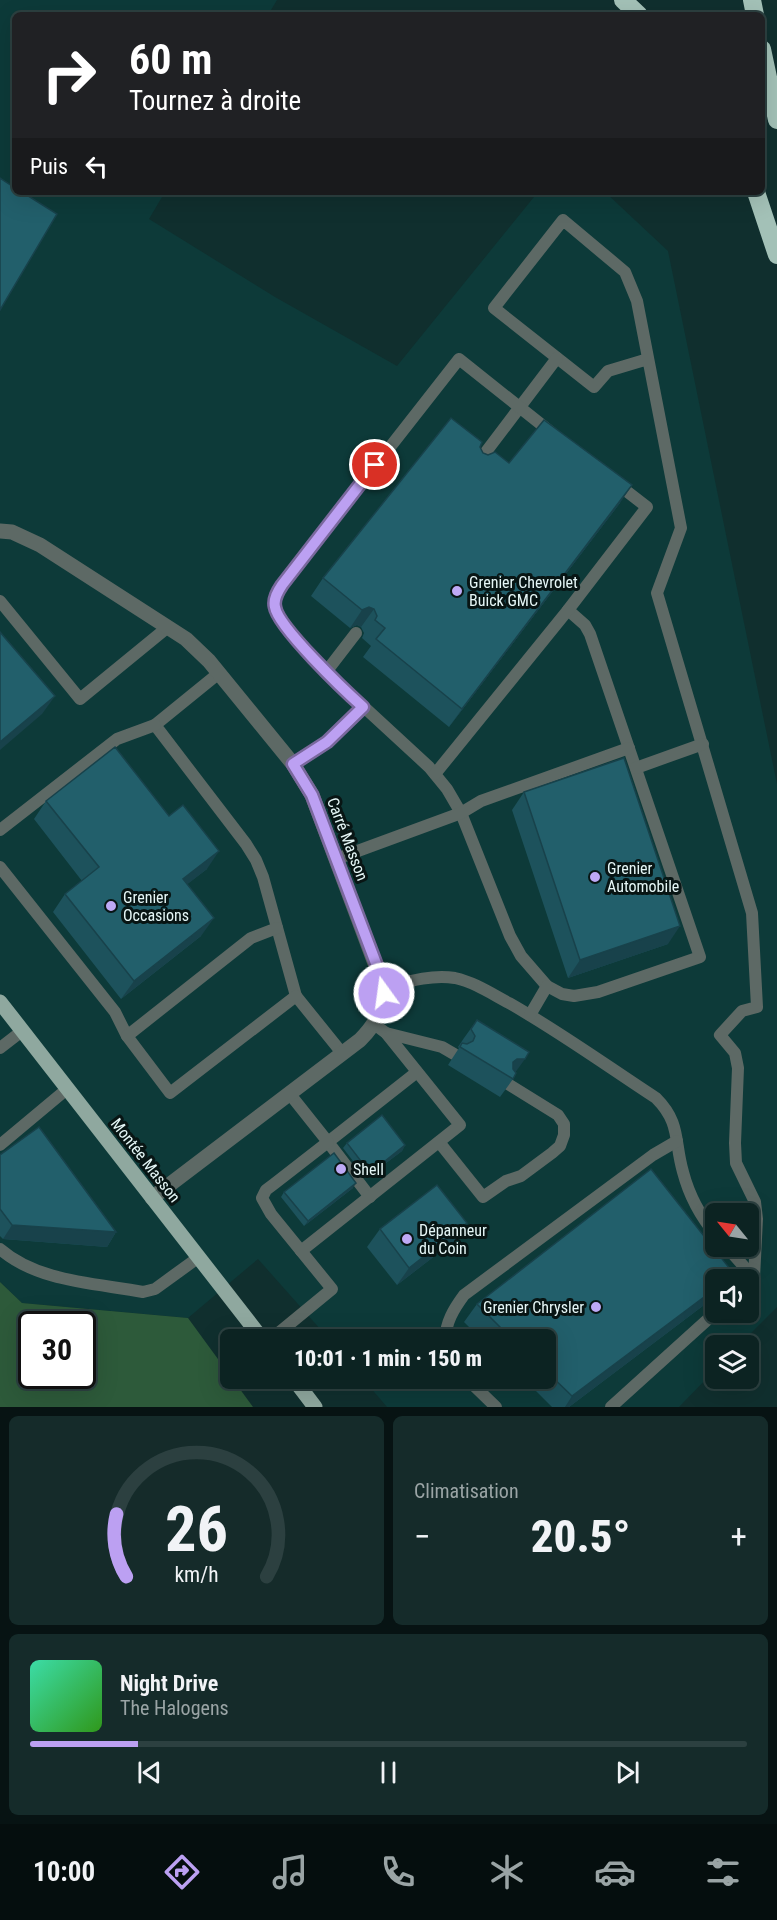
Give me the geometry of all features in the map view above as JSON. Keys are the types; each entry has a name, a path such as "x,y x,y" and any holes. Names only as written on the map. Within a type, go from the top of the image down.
{"highway":[{"path":"623,0 636,12"},
{"path":"765,63 777,120"},
{"path":"757,195 777,255"}],"main road":[{"name":"Montée Masson","path":"0,1002 255,1329"},
{"path":"301,1389 315,1407"}],"street":[{"name":"Carré Masson","path":"0,531 26,537 168,627 198,649 219,674 293,764 312,795 377,966 383,988 380,1028 342,1053 152,1198"}],"lane":[{"path":"648,359 608,371 594,387 494,309 563,220 618,264 629,278 637,301 681,528 657,593 752,913 757,1007 742,1011 720,1035 735,1053 738,1068 736,1163 755,1202 757,1219 752,1269"},
{"path":"476,465 557,358"},
{"path":"565,443 459,359 282,585 276,596 275,607 283,622 326,672 435,774 447,789 461,813 510,936 521,956 547,986 562,994 574,996 598,992 700,957 590,634 585,625 568,610"},
{"path":"435,774 568,610 647,507 610,479"},
{"path":"0,601 80,699 168,627"},
{"path":"326,672 356,633"},
{"path":"0,830 117,739 155,725 219,674"},
{"path":"293,764 327,742 363,707"},
{"path":"155,725 256,860 263,877 296,996 342,1053"},
{"path":"636,768 703,744"},
{"path":"336,859 461,813 481,801 629,748"},
{"path":"0,867 116,1012 126,1036 170,1093 296,996"},
{"path":"126,1036 251,938 277,928"},
{"path":"383,988 435,977 455,978 472,984 530,1015 656,1098 673,1120 682,1171 691,1198 705,1220"},
{"path":"530,1015 547,986"},
{"path":"380,1028 442,1047 454,1054"},
{"path":"301,1251 460,1125 380,1028"},
{"path":"0,1048 22,1031"},
{"path":"283,1329 332,1289 271,1214 262,1198 266,1190 417,1072"},
{"path":"439,1142 483,1197 506,1181 521,1176 552,1153 560,1146 564,1136 564,1124 558,1115 508,1084"},
{"path":"0,1145 67,1089"},
{"path":"289,1093 370,1197"},
{"path":"446,1329 453,1310 464,1295 653,1155 677,1141"},
{"path":"0,1249 12,1260 36,1271 143,1292 155,1289 200,1257"},
{"path":"611,1407 705,1322"},
{"path":"477,1389 496,1407"}],"shaded area":[{"path":"0,0 277,0 270,12 12,12 12,195 163,195 149,219 275,297 397,366 536,195 608,195 668,251 777,784 777,1307 749,1335 705,1335 705,1380 679,1407 387,1407 372,1389 556,1389 556,1329 320,1329 258,1259 188,1318 22,1303 0,1282"}],"green space":[{"path":"0,1282 22,1303 188,1318 220,1362 220,1389 240,1389 253,1407 0,1407"}],"building":[{"path":"0,178 12,186 12,195 27,195 57,214 0,310"},
{"path":"451,418 482,442 480,447 483,453 488,455 495,452 509,463 544,420 632,485 462,709 376,639 385,628 375,620 377,616 374,609 369,607 362,610 323,578"},
{"path":"0,632 55,696 0,742"},
{"path":"115,747 169,816 183,805 219,851 183,879 214,918 134,981 65,894 99,867 46,801"},
{"path":"624,758 680,926 580,960 524,792"},
{"path":"477,1020 529,1052 525,1059 517,1059 513,1062 513,1069 516,1073 513,1079 460,1047 462,1043 467,1044 473,1041 475,1036 471,1029"},
{"path":"382,1115 405,1145 370,1173 347,1143"},
{"path":"39,1127 116,1232 12,1225 0,1209 0,1155"},
{"path":"334,1153 356,1183 308,1221 284,1192"},
{"path":"651,1169 705,1237 705,1257 721,1257 730,1269 705,1269 705,1296 572,1396 556,1381 556,1329 502,1329 477,1304"},
{"path":"437,1185 467,1223 409,1268 380,1229"}],"place":[{"name":"Grenier Chevrolet Buick GMC","path":"457,591"},
{"name":"Grenier Automobile","path":"595,877"},
{"name":"Grenier Occasions","path":"111,906"},
{"name":"Shell","path":"341,1169"},
{"name":"Dépanneur du Coin","path":"407,1239"},
{"name":"Grenier Chrysler","path":"596,1307"}],"route":[{"path":"375,465 282,585 276,596 275,607 294,636 326,672 363,707 327,742 293,764 312,795 377,966 384,993"}]}
